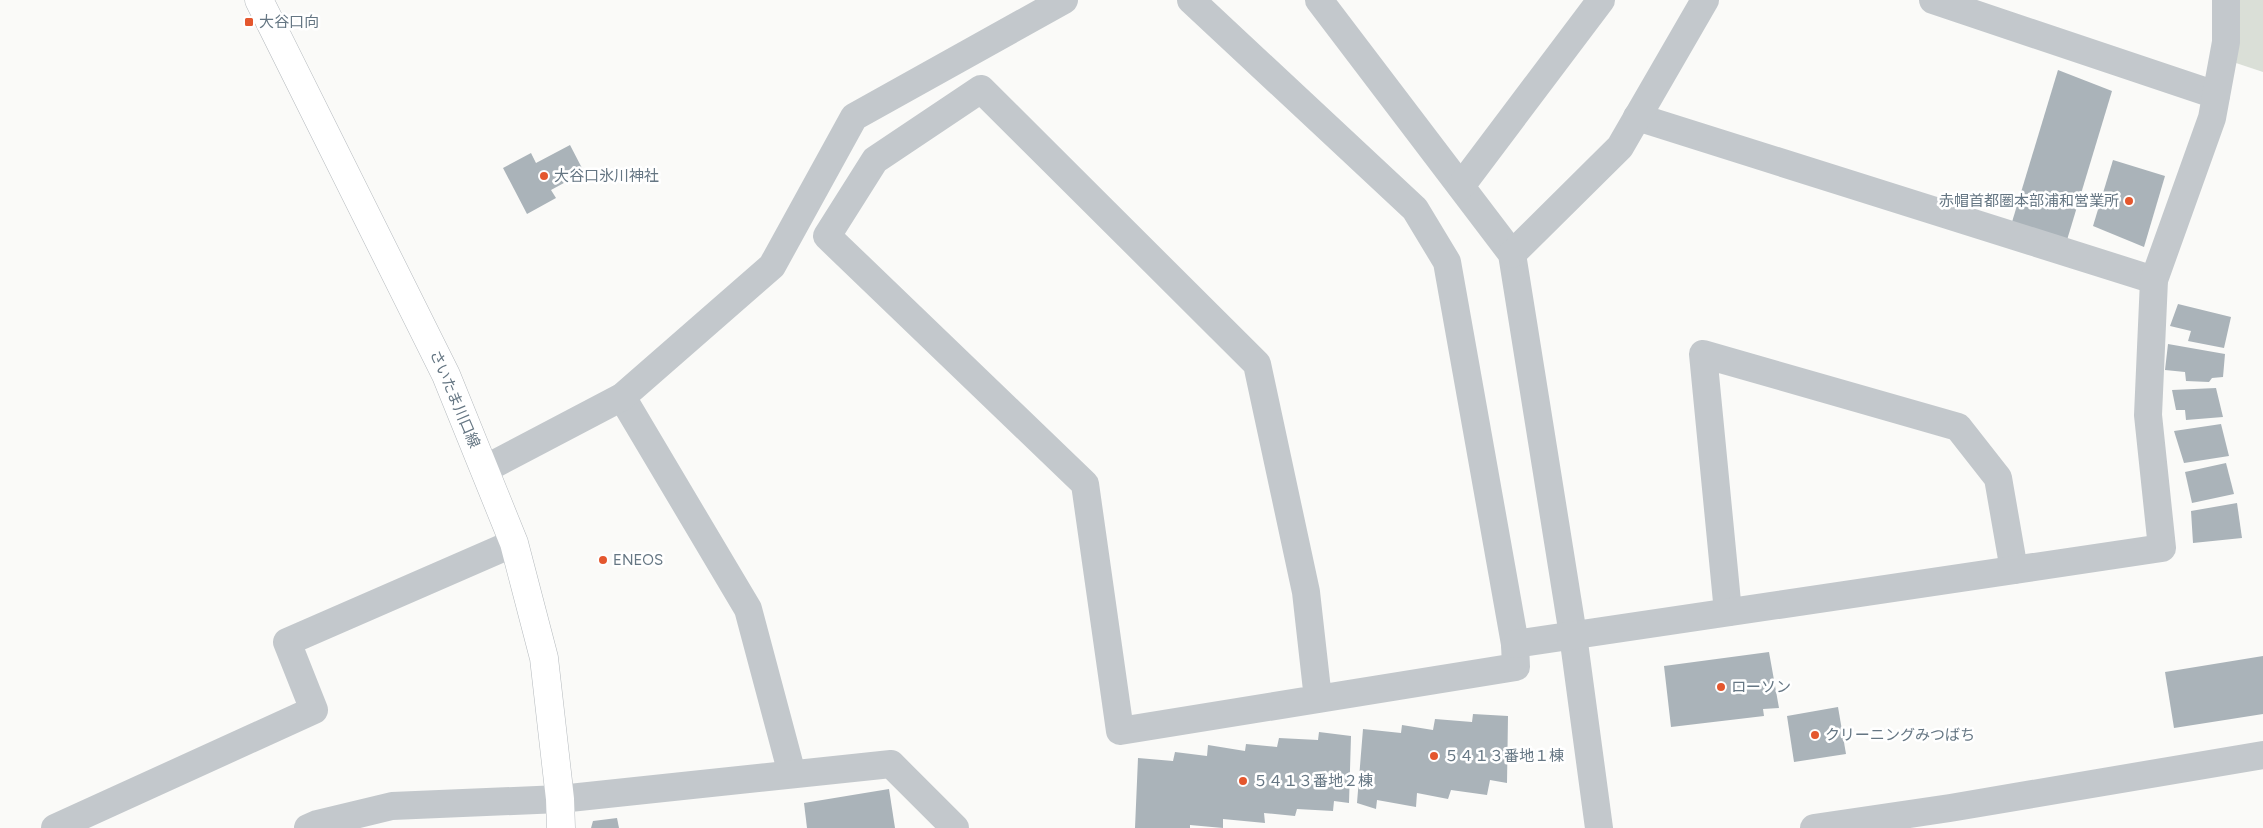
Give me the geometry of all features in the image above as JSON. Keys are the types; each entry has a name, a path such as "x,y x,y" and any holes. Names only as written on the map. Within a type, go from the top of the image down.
{"main road":[{"name":"さいたま川口線","path":"259,0 446,375 514,543 544,658 560,798 561,828"}],"street":[{"path":"485,469 622,397 772,266 854,117 1064,0"},
{"path":"1191,0 1415,209 1447,262 1515,644 1516,667 1318,699 1120,731 1085,484 827,236 876,160 981,89 1257,364 1306,592 1318,699"},
{"path":"1319,0 1512,254 1573,635 1599,828"},
{"path":"1461,186 1601,0"},
{"path":"1512,254 1620,147 1704,0"},
{"path":"1933,0 2216,95"},
{"path":"1515,644 2162,548 2148,415 2154,280 2212,118 2226,42 2226,0"},
{"path":"1636,117 2154,280"},
{"path":"1728,612 1703,354 1958,427 1998,478 2014,570"},
{"path":"622,397 748,609 792,774"},
{"path":"55,828 314,710 287,642 514,543"},
{"path":"1814,828 1950,808 2263,756"},
{"path":"308,828 317,824 392,806 560,798 891,764 955,828"}],"shaded area":[{"path":"2240,0 2263,0 2263,72 2236,63"}],"building":[{"path":"2058,70 2112,91 2067,240 2012,222"},
{"path":"570,145 584,172 551,190 556,198 527,214 503,168 531,153 536,163"},
{"name":"赤帽首都圏本部浦和営業所","path":"2113,160 2165,176 2144,247 2093,226"},
{"path":"2178,304 2231,317 2224,348 2188,341 2191,331 2170,326"},
{"path":"2168,344 2225,354 2223,377 2212,378 2209,382 2186,381 2185,372 2165,370"},
{"path":"2216,388 2223,417 2186,420 2185,410 2176,410 2172,390"},
{"path":"2221,424 2229,456 2184,463 2174,431"},
{"path":"2226,463 2234,494 2192,503 2185,472"},
{"path":"2237,503 2242,538 2193,543 2191,511"},
{"name":"ローソン","path":"1769,652 1779,708 1763,709 1764,716 1671,727 1664,666"},
{"path":"2263,656 2263,714 2174,728 2165,672"},
{"path":"1838,707 1846,754 1794,762 1787,716"},
{"name":"５４１３番地１棟","path":"1473,714 1508,716 1507,783 1490,780 1487,795 1451,790 1448,799 1417,793 1416,807 1377,800 1376,809 1357,803 1363,729 1401,733 1402,725 1433,730 1435,719 1472,722"},
{"name":"５４１３番地２棟","path":"1319,732 1351,736 1349,803 1334,801 1333,811 1297,809 1295,816 1264,813 1265,823 1223,819 1223,828 1190,825 1190,828 1135,828 1138,758 1173,761 1175,752 1207,756 1208,745 1245,751 1246,744 1277,747 1279,738 1318,740"},
{"path":"889,789 895,828 807,828 804,803"},
{"path":"617,818 619,828 591,828 593,821"}],"place":[{"name":"大谷口向","path":"249,22"},
{"name":"大谷口氷川神社","path":"544,176"},
{"name":"赤帽首都圏本部浦和営業所","path":"2129,201"},
{"name":"ENEOS","path":"603,560"},
{"name":"ローソン","path":"1721,687"},
{"name":"クリーニングみつばち","path":"1815,735"},
{"name":"５４１３番地１棟","path":"1434,756"},
{"name":"５４１３番地２棟","path":"1243,781"}]}
